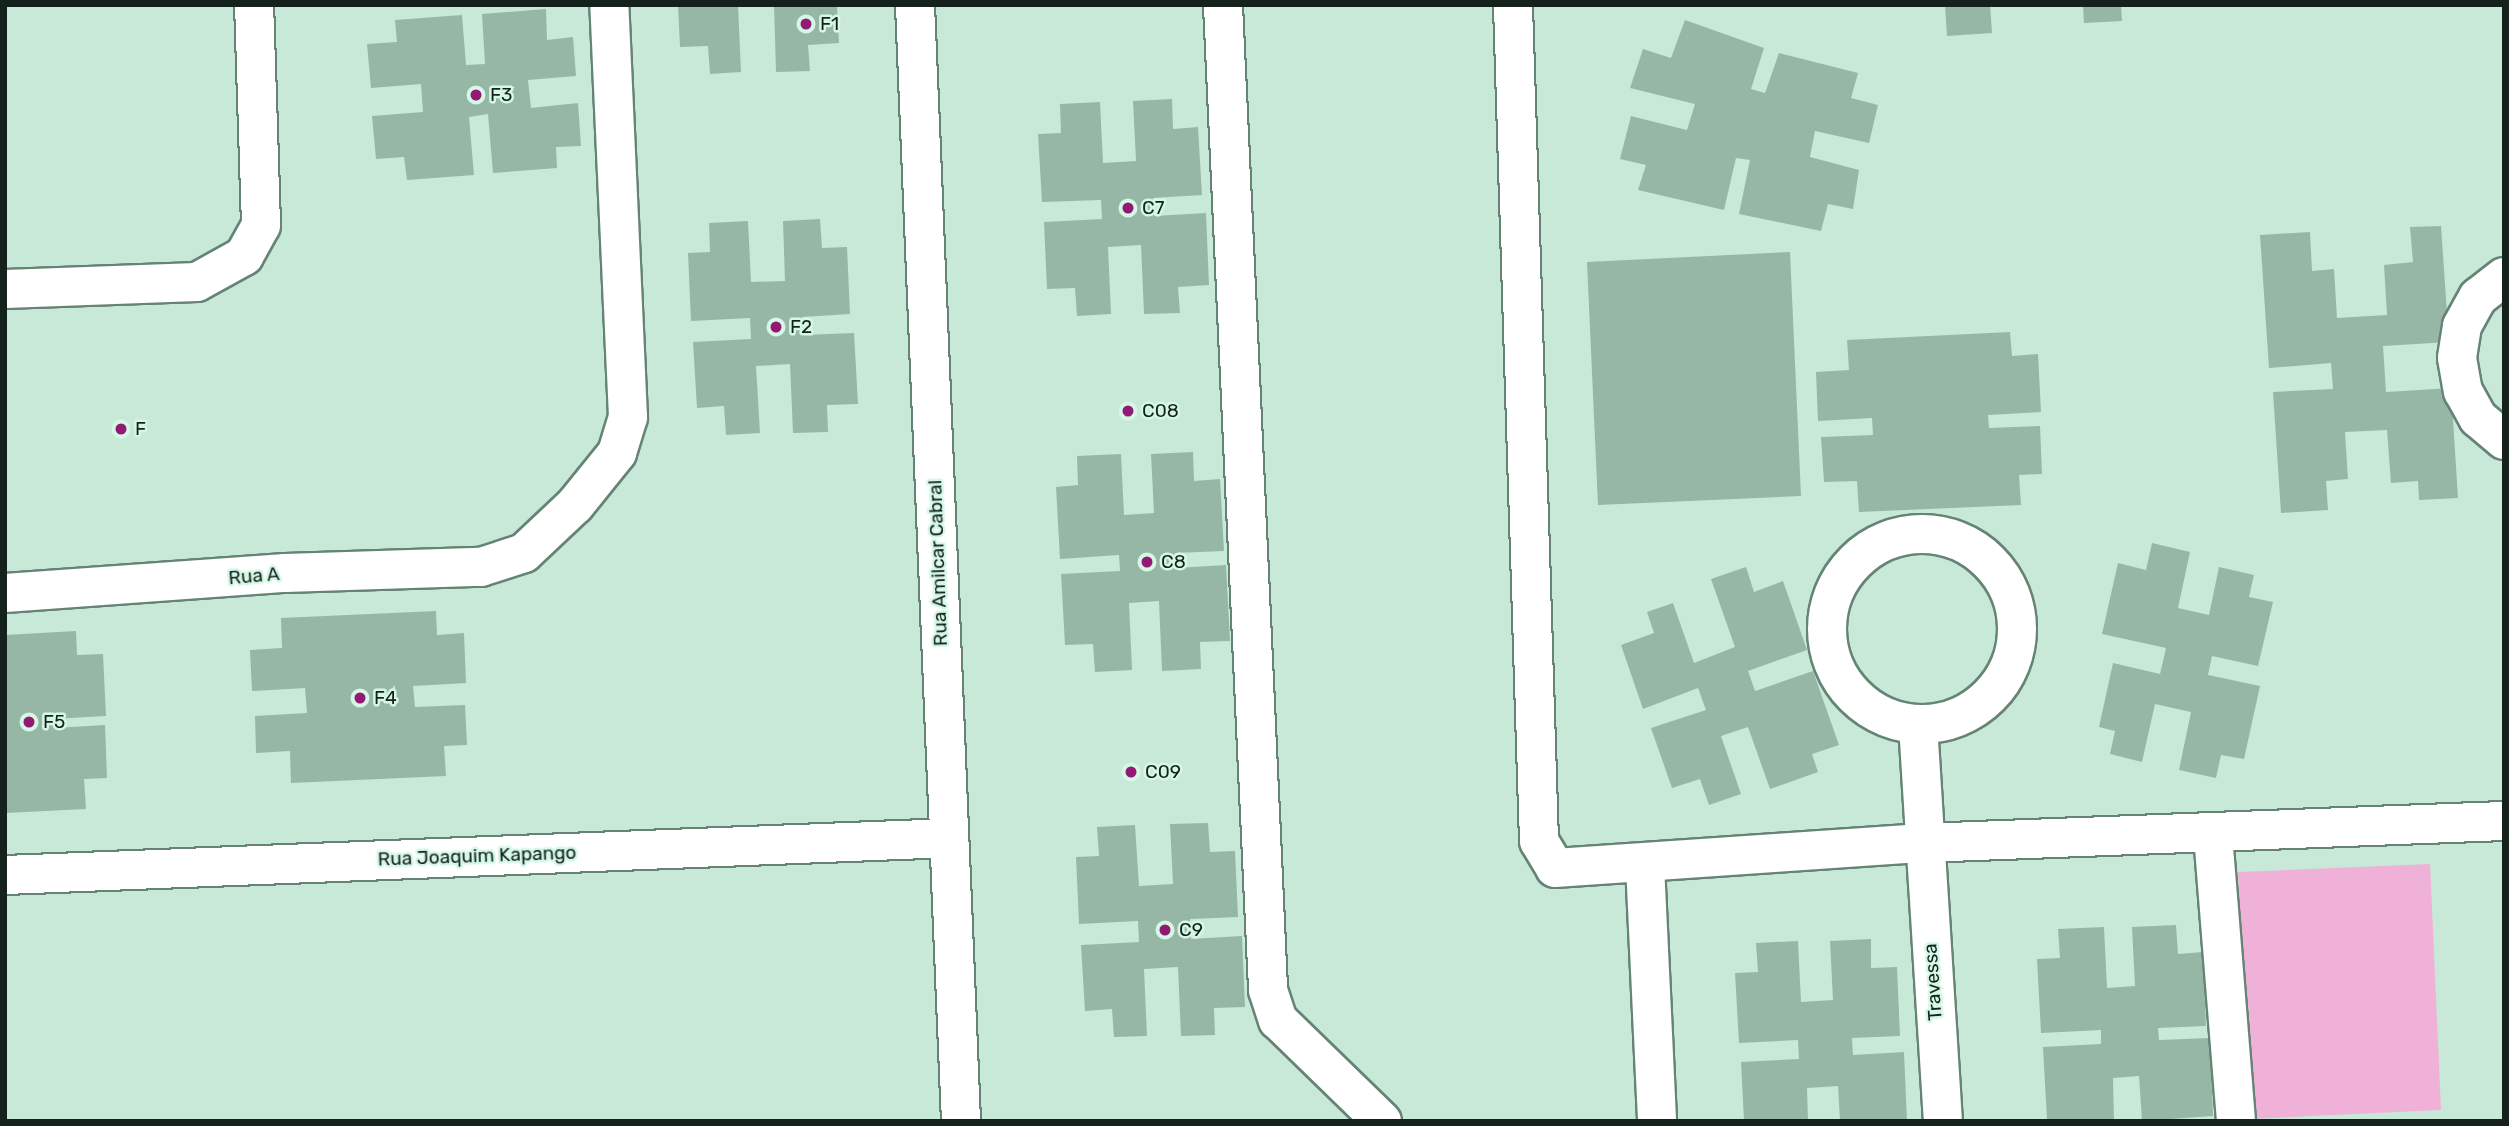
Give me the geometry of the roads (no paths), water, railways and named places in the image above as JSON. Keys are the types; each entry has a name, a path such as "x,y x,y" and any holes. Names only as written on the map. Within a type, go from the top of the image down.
{"street":[{"path":"5,289 197,282 244,256 261,225 254,5"},
{"name":"Rua A","path":"5,593 502,563 524,554 575,505 605,473 625,433 609,5"},
{"name":"Rua Amilcar Cabral","path":"915,5 961,1121"},
{"path":"1223,5 1268,990 1278,1020 1382,1121"},
{"path":"1513,5 1539,841 1555,869 1568,872 1923,843 2213,835 2504,821"},
{"path":"2504,277 2478,296 2462,326 2457,358 2463,391 2478,418 2504,440"},
{"path":"1934,534 1966,544 1995,567 2013,597 2018,636 2008,671 1986,701 1957,719 1918,725 1870,709 1847,687 1827,630 1832,600 1846,572 1879,544 1934,534"},
{"name":"Travessa","path":"1918,725 1923,843 1943,1121"},
{"path":"2213,835 2236,1121"},
{"name":"Rua Joaquim Kapango","path":"5,875 950,838"},
{"path":"1645,865 1657,1121"}],"place":[{"name":"F1","path":"806,24"},
{"name":"F3","path":"476,95"},
{"name":"C7","path":"1128,208"},
{"name":"F2","path":"776,327"},
{"name":"C08","path":"1128,411"},
{"name":"F","path":"121,429"},
{"name":"C8","path":"1147,562"},
{"name":"F4","path":"360,698"},
{"name":"F5","path":"29,722"},
{"name":"C09","path":"1131,772"},
{"name":"C9","path":"1165,930"}]}
